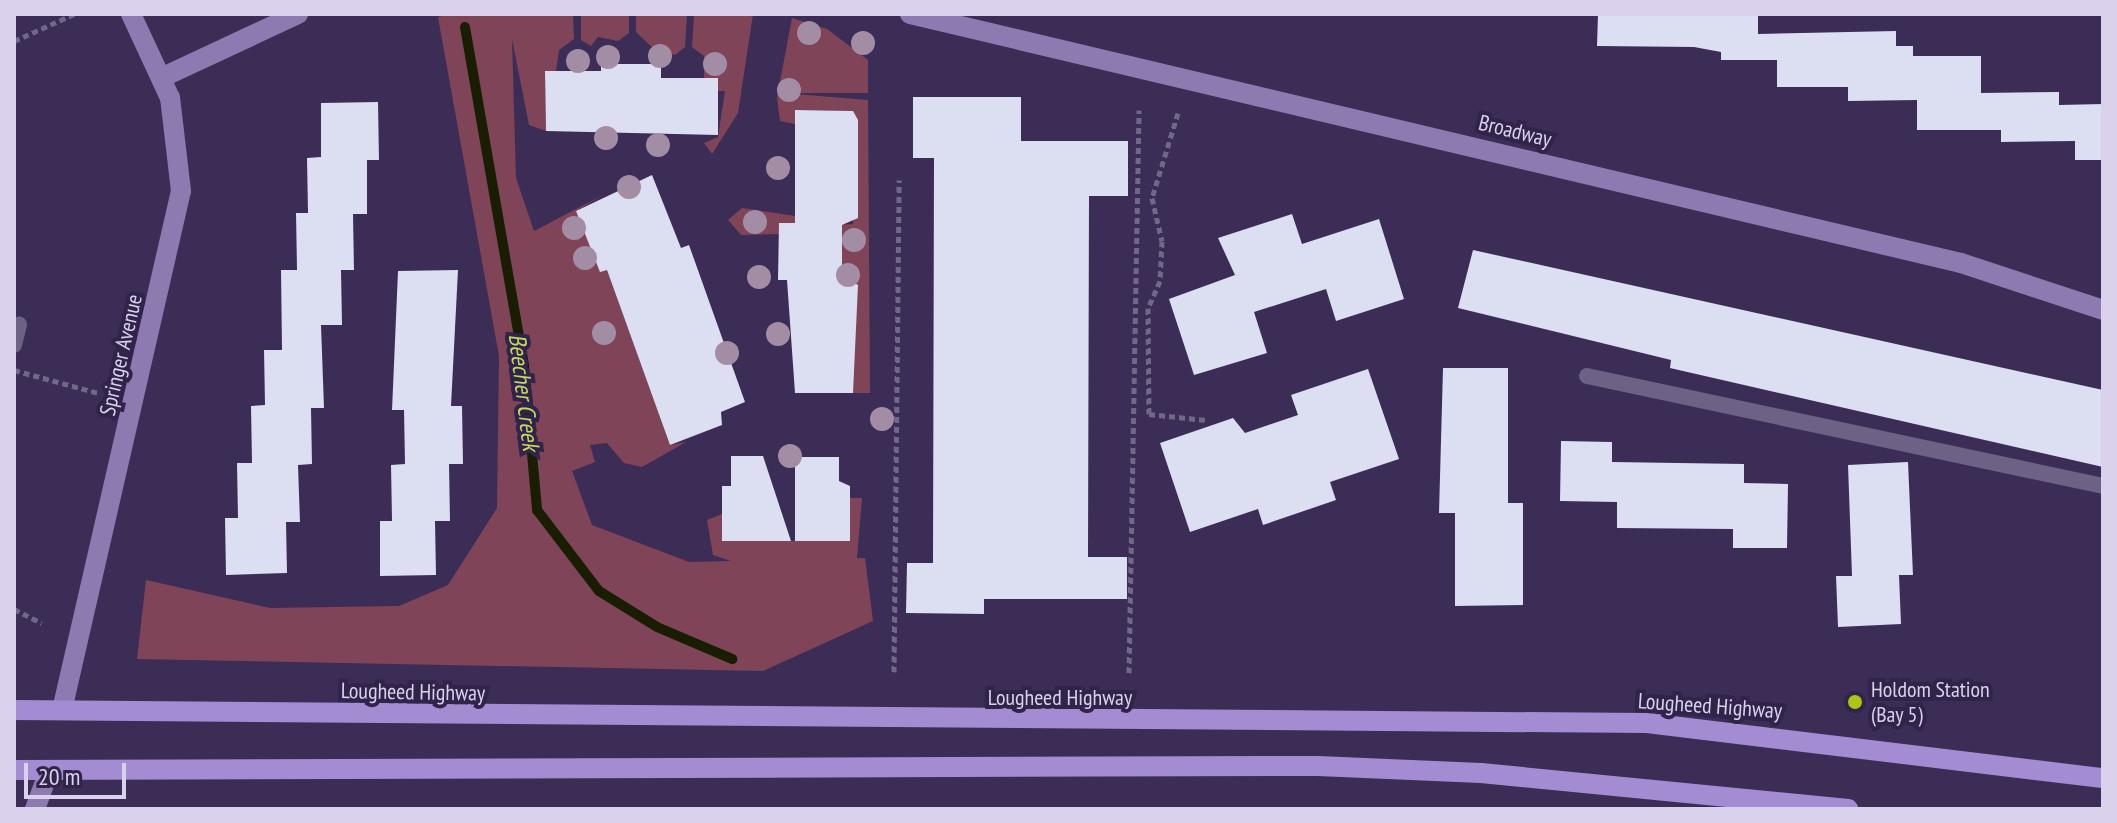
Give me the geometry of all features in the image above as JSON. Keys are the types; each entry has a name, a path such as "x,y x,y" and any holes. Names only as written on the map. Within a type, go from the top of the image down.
{"main road":[{"name":"Lougheed Highway","path":"14,710 1647,723 2103,778"},
{"path":"14,770 1318,766 1481,773 1848,809"}],"street":[{"name":"Springer Avenue","path":"62,710 176,221 182,159 163,77 131,14"},
{"path":"163,77 298,14"},
{"name":"Broadway","path":"910,14 1961,263 2103,310"},
{"path":"35,809 49,771"}],"lane":[{"path":"14,345 19,325"},
{"path":"1587,376 2103,486"}],"path":[{"path":"14,41 74,14"},
{"path":"1129,673 1139,110"},
{"path":"1178,113 1152,198 1162,241 1160,281 1148,308 1149,414 1206,420"},
{"path":"894,672 899,180"},
{"path":"24,373 98,393"},
{"path":"14,609 42,623"}],"shaded area":[{"path":"454,14 573,14 574,39 559,50 556,71 545,72 546,131 529,125 512,39 516,178 534,231 605,194 576,211 607,270 670,445 686,442 642,467 624,463 607,443 590,445 595,462 572,471 592,525 689,562 731,561 713,555 707,520 722,514 722,541 850,541 850,498 862,498 857,558 865,558 873,621 763,671 137,659 146,580 270,608 399,606 448,585 497,508 499,356 438,17"},
{"path":"581,14 629,14 629,33 618,41 598,37 591,46 581,40"},
{"path":"636,14 687,14 685,47 675,55 654,49 636,32"},
{"path":"694,14 753,14 738,113 712,154 704,143 718,137 725,91 718,91 718,78 704,78 704,56 692,47"},
{"path":"792,18 827,29 868,60 868,93 783,93 868,100 870,393 853,393 846,277 837,277 838,225 853,224 853,111 796,110 795,124 780,121 777,97"},
{"path":"742,208 795,216 795,223 779,223 779,234 741,235 728,220"}],"building":[{"path":"1598,14 1758,14 1758,34 1896,31 1896,46 1913,46 1913,56 1981,56 1981,93 2059,92 2059,105 2103,104 2103,160 2075,160 2075,141 2001,142 2001,130 1917,130 1917,100 1848,101 1848,87 1777,87 1777,60 1721,60 1721,52 1694,47 1597,46"},
{"path":"601,64 661,64 661,78 718,78 718,135 546,131 545,71 601,71"},
{"path":"913,97 1021,97 1021,141 1128,141 1128,196 1089,196 1088,557 1127,557 1127,599 984,599 984,614 906,613 907,563 933,563 934,158 913,158"},
{"path":"378,102 379,160 367,160 367,214 353,214 354,270 341,270 342,325 321,325 324,408 311,408 312,464 298,465 300,522 286,522 287,573 226,575 225,518 238,518 237,463 252,463 251,406 265,405 264,350 282,350 281,270 297,270 296,213 308,213 307,158 321,157 321,103"},
{"path":"795,110 853,111 858,120 858,218 842,225 842,277 858,285 853,393 795,393 787,280 778,280 779,223 795,223"},
{"path":"652,175 681,248 689,245 745,402 721,412 722,425 670,445 607,270 600,272 576,211"},
{"path":"1292,214 1302,244 1379,219 1404,299 1336,321 1326,289 1254,312 1267,353 1194,375 1169,299 1235,275 1218,238"},
{"path":"1473,250 2103,390 2103,467 1670,368 1671,360 1458,308"},
{"path":"458,270 451,406 462,406 463,464 449,464 450,521 435,521 436,575 380,576 380,521 392,521 391,465 405,464 404,410 392,410 398,271"},
{"path":"1443,368 1508,368 1508,503 1523,503 1523,605 1455,606 1455,513 1439,513"},
{"path":"1368,369 1399,459 1330,482 1336,500 1263,525 1258,509 1190,532 1160,443 1233,418 1245,433 1298,415 1291,395"},
{"path":"1561,441 1612,442 1612,462 1744,464 1744,483 1788,484 1787,548 1733,548 1733,529 1617,528 1617,502 1560,501"},
{"path":"731,456 763,456 791,541 722,541 722,486 731,486"},
{"path":"795,457 839,457 839,481 850,486 850,541 795,541"},
{"path":"1908,462 1913,575 1899,575 1901,624 1838,627 1836,576 1852,576 1848,465"}],"waterway":[{"name":"Beecher Creek","path":"465,27 524,366 537,510 599,591 657,627 732,659"}],"place":[{"name":"Holdom Station (Bay 5)","path":"1855,702"}]}
